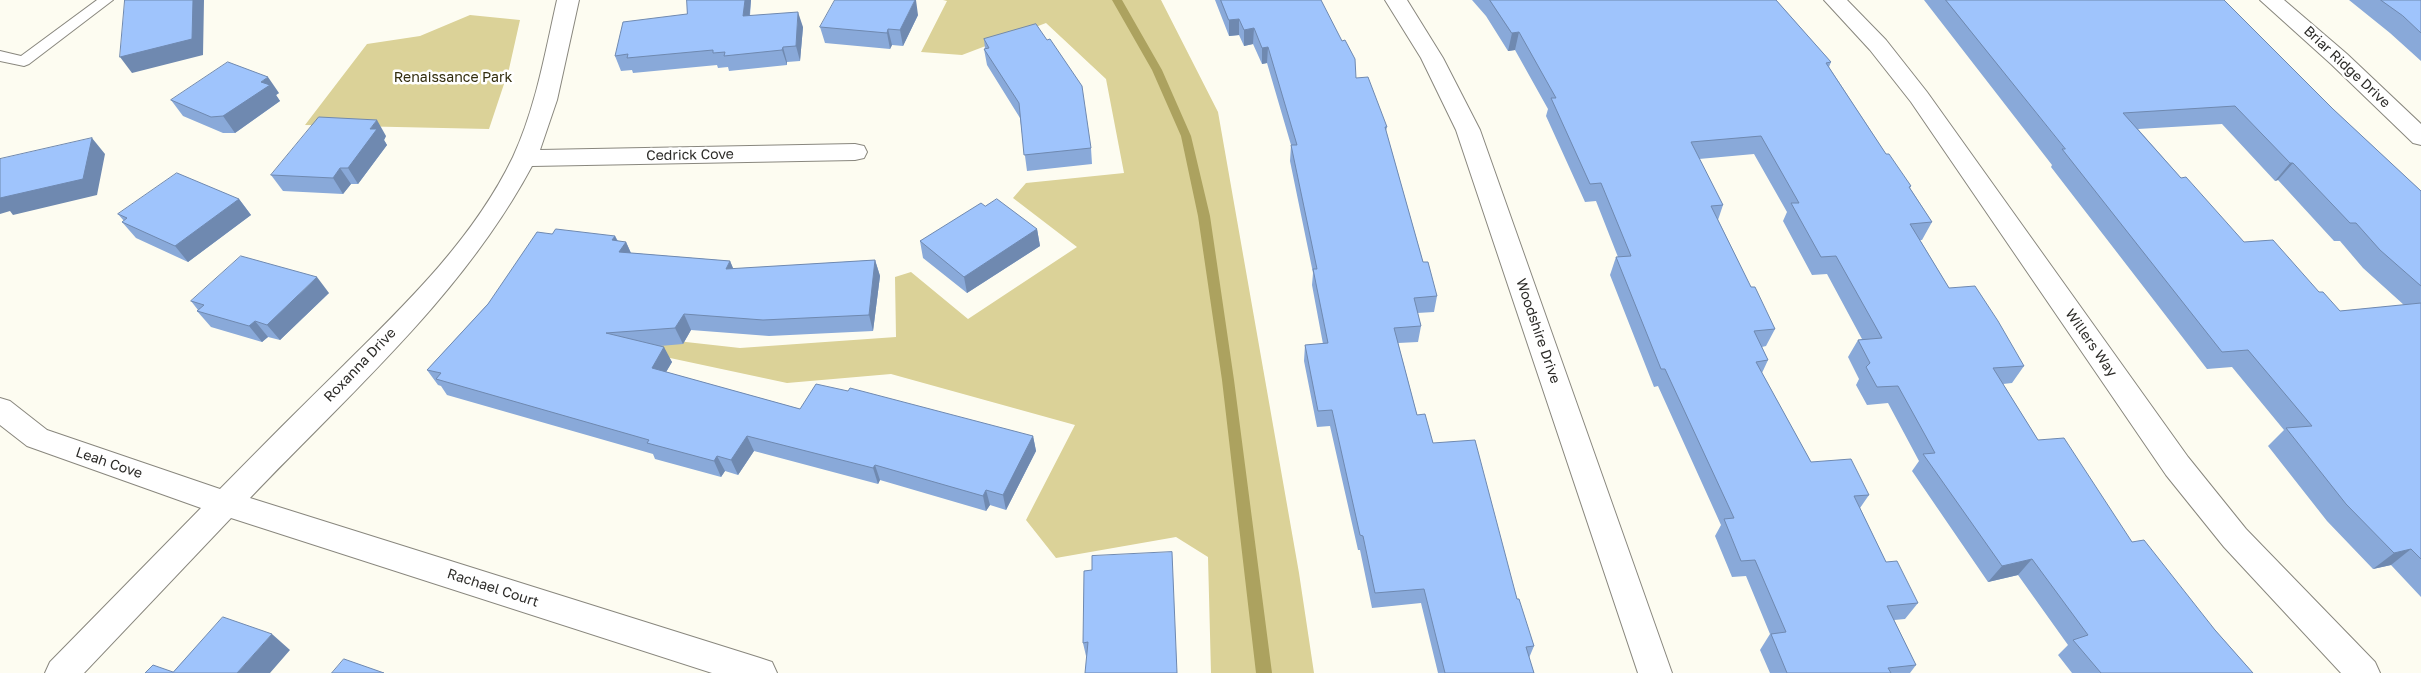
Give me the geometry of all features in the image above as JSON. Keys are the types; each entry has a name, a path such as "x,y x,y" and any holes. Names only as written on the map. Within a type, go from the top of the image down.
{"street":[{"name":"Roxanna Drive","path":"62,673 388,337 474,240 503,197 524,158 540,121 568,0"},
{"name":"Woodshire Drive","path":"1396,0 1432,58 1468,130 1656,673"},
{"name":"Willers Way","path":"1834,0 1878,45 1919,96 2200,495 2277,584 2363,673"},
{"name":"Briar Ridge Drive","path":"2271,0 2339,59 2421,137"},
{"name":"Cedrick Cove","path":"524,158 856,152"},
{"name":"Leah Cove","path":"0,409 37,438 226,503"},
{"name":"Rachael Court","path":"226,503 760,673"}],"lane":[{"path":"0,56 24,61 106,0"}],"green space":[{"path":"943,0 1161,0 1218,112 1299,573 1314,673 1211,673 1208,557 1176,537 1056,558 1026,520 1075,425 891,374 787,383 497,321 740,348 896,337 895,277 911,272 968,319 1077,247 1013,198 1026,183 1124,173 1106,79 1046,23 962,55 921,52 947,1"},
{"name":"Renaissance Park","path":"470,15 520,20 509,69 489,129 305,125 367,44 420,36"}],"building":[{"path":"125,0 193,0 192,39 120,57"},
{"path":"687,0 745,0 743,16 798,12 796,46 783,47 782,50 724,56 725,52 713,53 713,50 627,58 628,54 615,56 623,22 687,14"},
{"path":"835,0 915,0 900,30 888,29 887,33 820,27"},
{"path":"1221,0 1321,0 1342,41 1345,40 1355,59 1356,78 1368,77 1387,127 1385,127 1423,262 1428,262 1437,296 1414,298 1421,326 1394,328 1417,415 1425,414 1433,443 1475,440 1517,599 1519,599 1534,646 1526,647 1534,673 1445,673 1424,589 1375,593 1332,410 1318,411 1305,345 1328,343 1313,269 1317,269 1291,145 1297,145 1268,47 1262,48 1254,28 1244,30 1239,19 1229,20"},
{"path":"1490,0 1776,0 1831,62 1826,63 1886,154 1889,154 1911,186 1909,187 1932,222 1910,224 1949,288 1975,286 1998,321 2024,366 1993,368 2038,440 2064,438 2132,542 2144,540 2215,630 2253,673 2101,673 2073,640 2088,635 2032,559 2002,566 1923,454 1935,453 1898,386 1877,387 1866,367 1870,363 1858,340 1882,338 1836,256 1821,257 1791,203 1799,203 1761,136 1691,142 1723,205 1711,206 1751,287 1755,287 1775,329 1754,331 1768,360 1756,362 1811,462 1851,459 1869,495 1854,496 1886,562 1897,561 1918,603 1887,606 1916,665 1888,668 1891,673 1787,673 1771,634 1786,632 1755,560 1741,561 1724,519 1734,518 1665,369 1661,369 1616,257 1631,256 1601,183 1590,184 1551,98 1556,98 1519,32 1512,33"},
{"path":"1946,0 2224,0 2333,109 2421,191 2421,286 2380,250 2356,223 2350,223 2235,106 2123,113 2181,178 2186,177 2244,242 2273,240 2319,292 2323,292 2340,311 2421,303 2421,559 2411,549 2394,553 2346,504 2286,428 2312,426 2248,350 2222,352 2062,149 2065,149"},
{"path":"2381,0 2421,0 2421,33 2403,16"},
{"path":"1036,24 1047,40 1050,39 1082,86 1091,148 1024,155 1019,103 984,49 989,48 984,39"},
{"path":"228,62 268,77 261,82 270,85 223,116 211,117 171,100"},
{"path":"319,117 377,120 370,129 377,129 348,168 340,168 333,178 271,175"},
{"path":"92,138 83,179 0,198 0,159"},
{"path":"177,173 239,199 175,246 122,222 127,218 118,214"},
{"path":"997,199 1037,229 964,277 920,241 981,203 985,206"},
{"path":"556,229 615,236 612,240 626,242 619,252 730,261 726,269 875,260 869,315 763,320 684,314 675,328 606,333 664,347 652,368 800,409 816,384 848,391 850,388 1033,436 1003,495 986,490 983,496 875,465 873,468 747,436 731,460 717,456 714,461 647,443 649,440 436,379 441,373 427,370 488,304 537,232 552,234"},
{"path":"241,256 317,277 267,325 255,321 249,326 197,311 204,305 191,301"},
{"path":"1172,552 1177,673 1085,673 1088,642 1083,643 1084,571 1092,570 1092,556"},
{"path":"223,617 272,634 237,673 145,673 153,665 173,672"},
{"path":"344,659 384,673 332,673"}],"waterway":[{"path":"1117,0 1157,70 1186,136 1204,216 1228,380 1264,673"}]}
